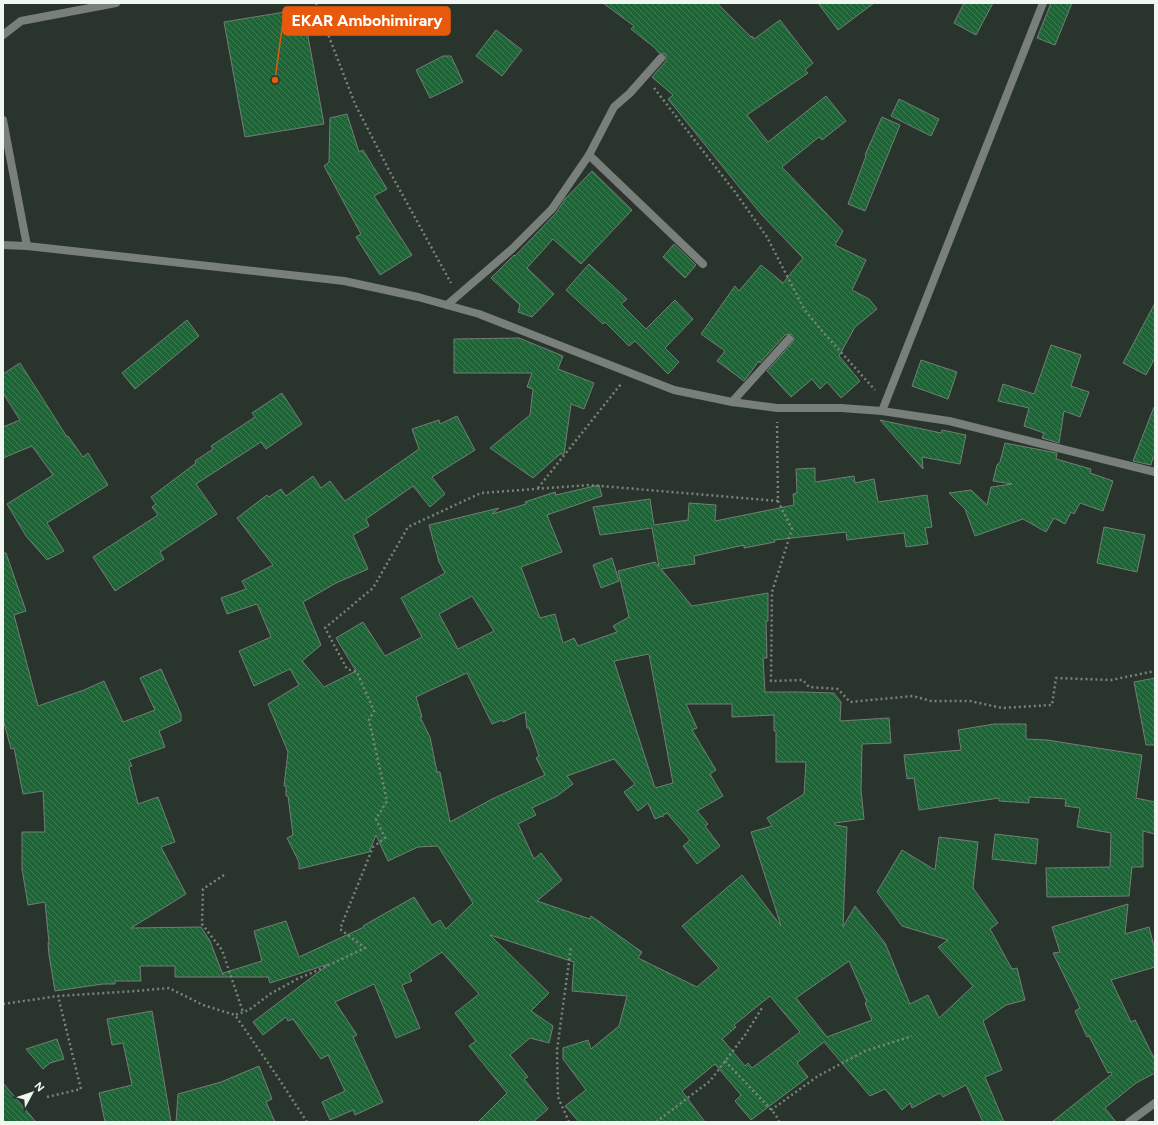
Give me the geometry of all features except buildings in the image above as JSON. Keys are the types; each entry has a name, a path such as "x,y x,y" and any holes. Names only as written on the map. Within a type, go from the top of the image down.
{"street":[{"path":"3,35 21,21 116,3"},
{"path":"882,411 1043,3"},
{"path":"447,305 512,249 552,209 589,155 614,107 630,93 661,58"},
{"path":"3,120 27,246"},
{"path":"589,155 703,264"},
{"path":"3,245 27,246 344,281 418,297 486,317 674,390 732,402 777,408 842,408 882,411 949,421 1155,472"},
{"path":"732,402 789,339"},
{"path":"1129,1122 1155,1103"}],"path":[{"path":"316,3 355,104 391,174 458,296"},
{"path":"645,77 735,192 767,237 804,309 886,402"},
{"path":"538,489 630,373"},
{"path":"777,408 778,501 792,529 772,592 770,681 803,680 809,687 838,689 850,702 913,696 931,701 970,701 1002,708 1052,706 1056,678 1112,680 1155,671"},
{"path":"3,1004 58,996 169,988 203,1005 235,1015 249,1010 270,994 299,978 365,948 340,929 373,847 385,838 376,819 387,801 369,720 374,711 357,672 347,669 325,628 373,588 408,527 481,493 589,485 778,501"},
{"path":"224,875 203,889 202,924 222,950 243,1012"},
{"path":"569,1122 558,1097 558,1050 571,947"},
{"path":"47,1097 81,1089 58,996"},
{"path":"656,1122 710,1081 746,1035 762,1008"},
{"path":"235,1015 307,1122"},
{"path":"771,1110 818,1076 865,1051 912,1036"},
{"path":"726,1061 776,1115 778,1122"}],"place":[{"name":"EKAR Ambohimirary","path":"275,80"}]}
